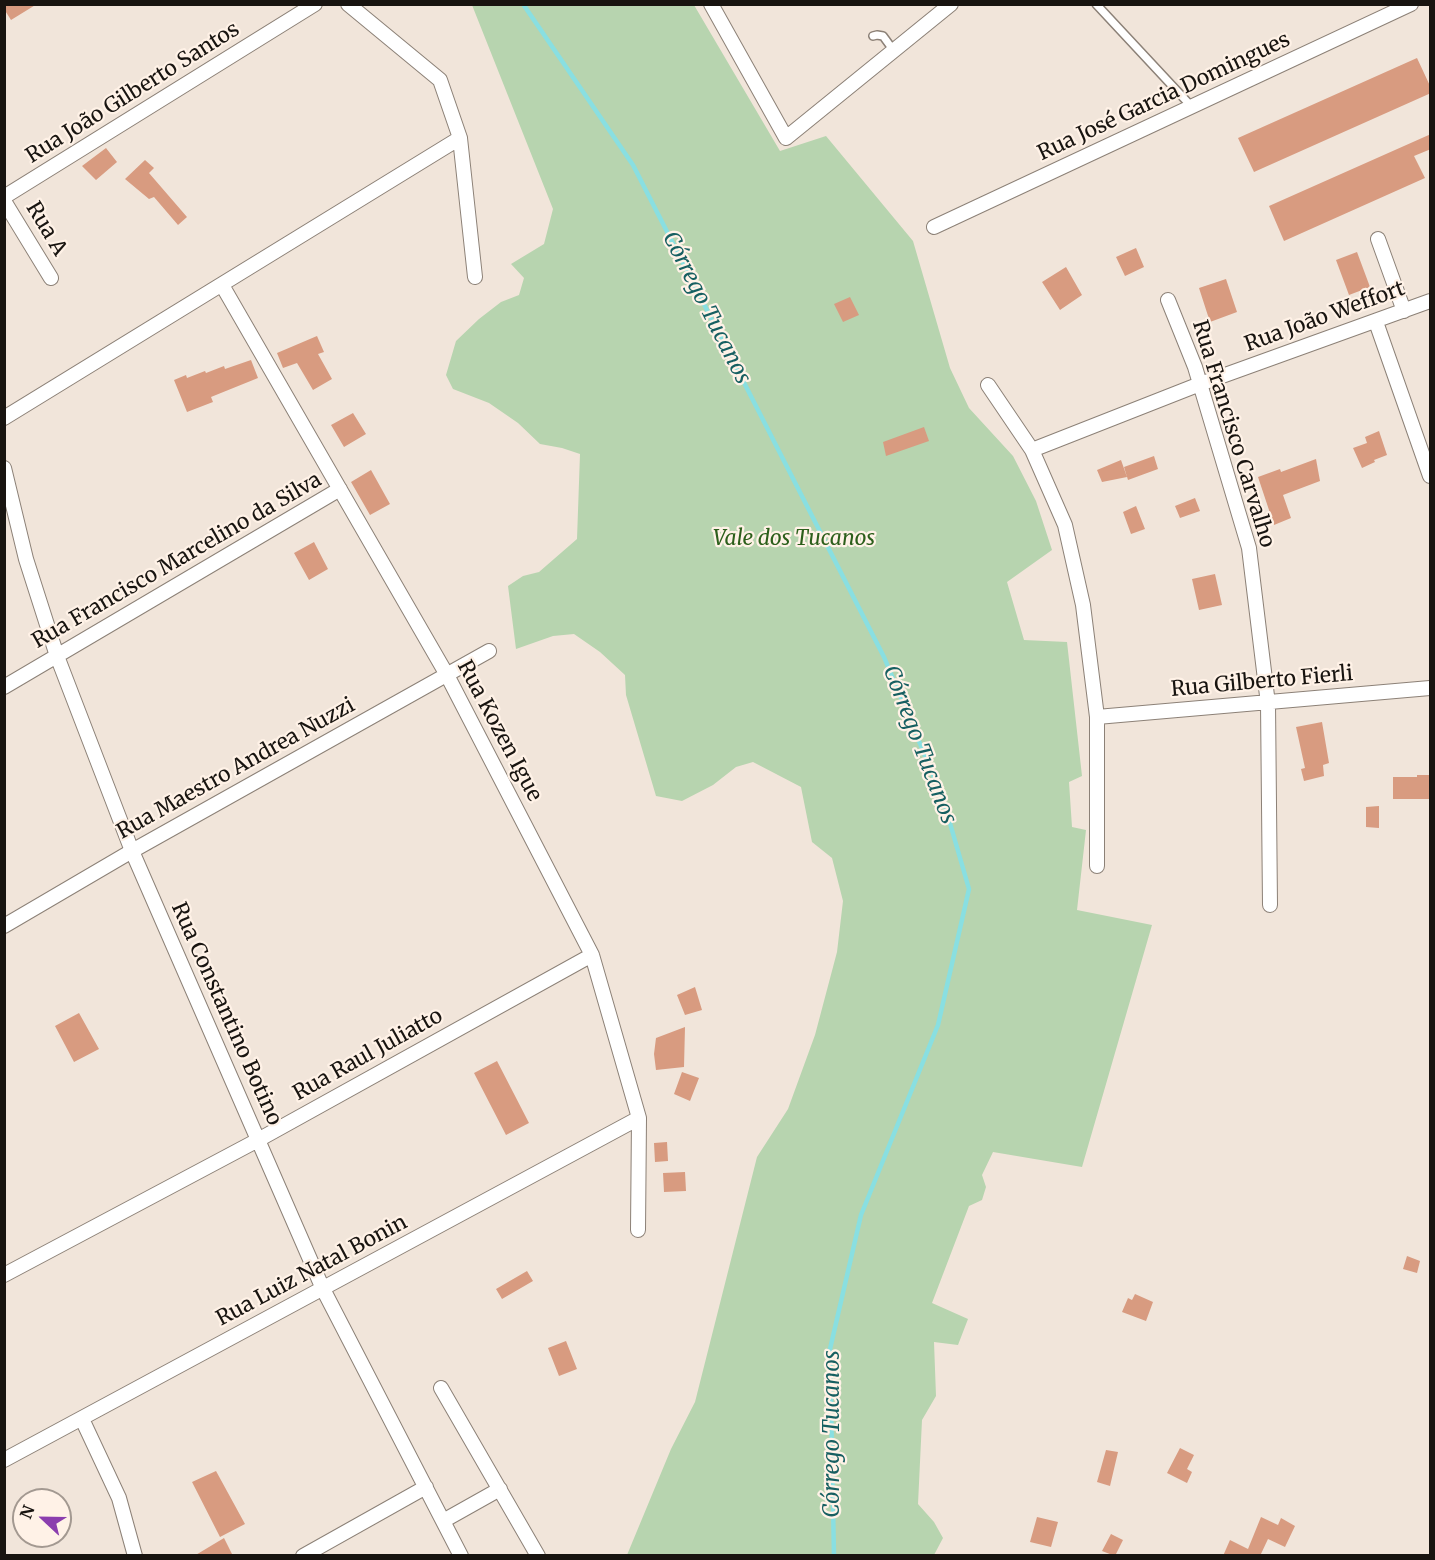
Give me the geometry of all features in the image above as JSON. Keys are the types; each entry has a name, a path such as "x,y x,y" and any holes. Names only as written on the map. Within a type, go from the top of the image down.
{"street":[{"name":"Rua João Gilberto Santos","path":"4,199 315,4"},
{"path":"348,4 440,80 460,138 475,277"},
{"path":"711,4 786,138 951,4"},
{"name":"Rua José Garcia Domingues","path":"934,227 1411,4"},
{"path":"4,418 460,138"},
{"name":"Rua A","path":"4,199 51,278"},
{"path":"1378,239 1404,311"},
{"name":"Rua Kozen Igue","path":"222,285 447,675 592,955 639,1119 638,1230"},
{"name":"Rua Francisco Carvalho","path":"1168,300 1200,384 1249,549 1268,704 1270,905"},
{"name":"Rua João Weffort","path":"1032,450 1200,384 1431,301"},
{"path":"1376,322 1431,476"},
{"path":"988,385 1032,450 1065,525 1083,605 1097,717 1097,866"},
{"name":"Rua Constantino Botino","path":"4,468 26,559 57,656 132,851 323,1289 461,1556"},
{"name":"Rua Francisco Marcelino da Silva","path":"4,687 340,489"},
{"name":"Rua Maestro Andrea Nuzzi","path":"4,926 132,851 489,651"},
{"name":"Rua Gilberto Fierli","path":"1097,717 1268,704 1431,688"},
{"name":"Rua Raul Juliatto","path":"4,1275 258,1140 592,955"},
{"name":"Rua Luiz Natal Bonin","path":"4,1460 639,1119"},
{"path":"441,1388 538,1556"},
{"path":"82,1419 118,1498 135,1556"},
{"path":"303,1556 426,1487"},
{"path":"443,1521 500,1489"}],"lane":[{"path":"1096,4 1192,107"},
{"path":"873,36 883,36 894,51"}],"green space":[{"name":"Vale dos Tucanos","path":"472,5 694,5 780,151 826,136 913,241 950,368 969,408 1013,456 1036,501 1052,550 1007,582 1024,640 1067,642 1082,776 1069,782 1072,827 1086,830 1077,910 1152,925 1082,1167 993,1152 982,1175 986,1187 982,1200 969,1206 932,1303 968,1319 958,1345 934,1342 936,1396 922,1420 918,1504 934,1522 943,1538 934,1555 627,1555 671,1449 695,1402 757,1157 788,1109 815,1035 837,952 843,901 832,858 812,842 801,787 753,762 736,767 713,785 682,801 656,796 626,695 625,675 600,652 574,634 553,636 516,649 508,586 523,576 539,572 577,539 580,454 540,444 518,423 489,403 453,389 446,375 456,341 501,302 519,295 524,278 511,264 544,244 553,209"}],"building":[{"path":"4,4 37,4 11,20 4,9"},
{"path":"1417,58 1431,88 1431,93 1254,172 1238,138"},
{"path":"1431,134 1431,149 1414,156 1425,178 1284,241 1269,206"},
{"path":"106,148 117,162 96,180 82,166"},
{"path":"145,160 154,168 149,173 187,217 178,225 154,197 149,199 125,179"},
{"path":"1136,248 1144,267 1125,276 1116,257"},
{"path":"1357,252 1370,287 1349,295 1336,260"},
{"path":"1066,267 1082,295 1060,310 1042,282"},
{"path":"1226,279 1237,312 1210,322 1199,288"},
{"path":"850,297 859,315 843,322 834,304"},
{"path":"317,336 324,352 318,354 332,379 313,390 297,363 283,368 277,353"},
{"path":"251,360 258,378 211,397 213,402 187,412 174,380 186,375 187,378 205,371 206,373 224,366 225,369"},
{"path":"353,413 366,434 344,447 331,425"},
{"path":"924,427 929,441 886,456 883,442"},
{"path":"1379,431 1387,455 1362,468 1353,448 1367,443 1365,437"},
{"path":"1154,456 1158,469 1128,480 1124,467"},
{"path":"1316,459 1320,481 1283,495 1291,518 1274,525 1258,477 1280,469 1281,472"},
{"path":"1121,460 1127,477 1102,482 1097,470"},
{"path":"371,470 390,504 370,515 351,482"},
{"path":"1195,498 1200,511 1180,518 1175,506"},
{"path":"1136,506 1145,529 1131,534 1123,512"},
{"path":"314,542 328,569 309,580 294,553"},
{"path":"1215,574 1222,605 1199,610 1192,579"},
{"path":"1322,722 1329,763 1323,765 1324,776 1304,781 1301,769 1305,768 1296,727"},
{"path":"1417,775 1431,775 1431,799 1393,799 1393,777 1417,777"},
{"path":"1379,806 1379,828 1366,827 1366,807"},
{"path":"695,987 702,1010 685,1015 677,995"},
{"path":"79,1013 99,1049 74,1062 55,1026"},
{"path":"685,1027 684,1067 656,1070 654,1054 656,1038"},
{"path":"497,1061 529,1123 506,1135 474,1073"},
{"path":"682,1072 699,1078 690,1101 674,1094"},
{"path":"667,1142 668,1161 655,1162 654,1143"},
{"path":"685,1172 686,1191 664,1192 663,1173"},
{"path":"1407,1256 1420,1261 1417,1273 1403,1269"},
{"path":"527,1271 533,1281 502,1299 496,1289"},
{"path":"1135,1294 1153,1302 1146,1321 1122,1312 1128,1298 1132,1300"},
{"path":"566,1341 577,1369 559,1376 548,1348"},
{"path":"1180,1448 1194,1455 1187,1469 1192,1472 1187,1483 1167,1473"},
{"path":"1106,1450 1118,1452 1110,1486 1097,1482"},
{"path":"216,1471 245,1524 220,1537 192,1482"},
{"path":"1037,1517 1058,1522 1051,1547 1030,1542"},
{"path":"1261,1517 1278,1525 1281,1518 1295,1526 1285,1547 1268,1539 1260,1556 1223,1556 1230,1540 1248,1549"},
{"path":"1111,1534 1123,1540 1115,1556 1102,1551"},
{"path":"224,1538 233,1556 194,1556"}],"waterway":[{"name":"Córrego Tucanos","path":"523,4 633,165 884,657 943,799 969,889 938,1025 861,1215 830,1349 834,1556"}]}
